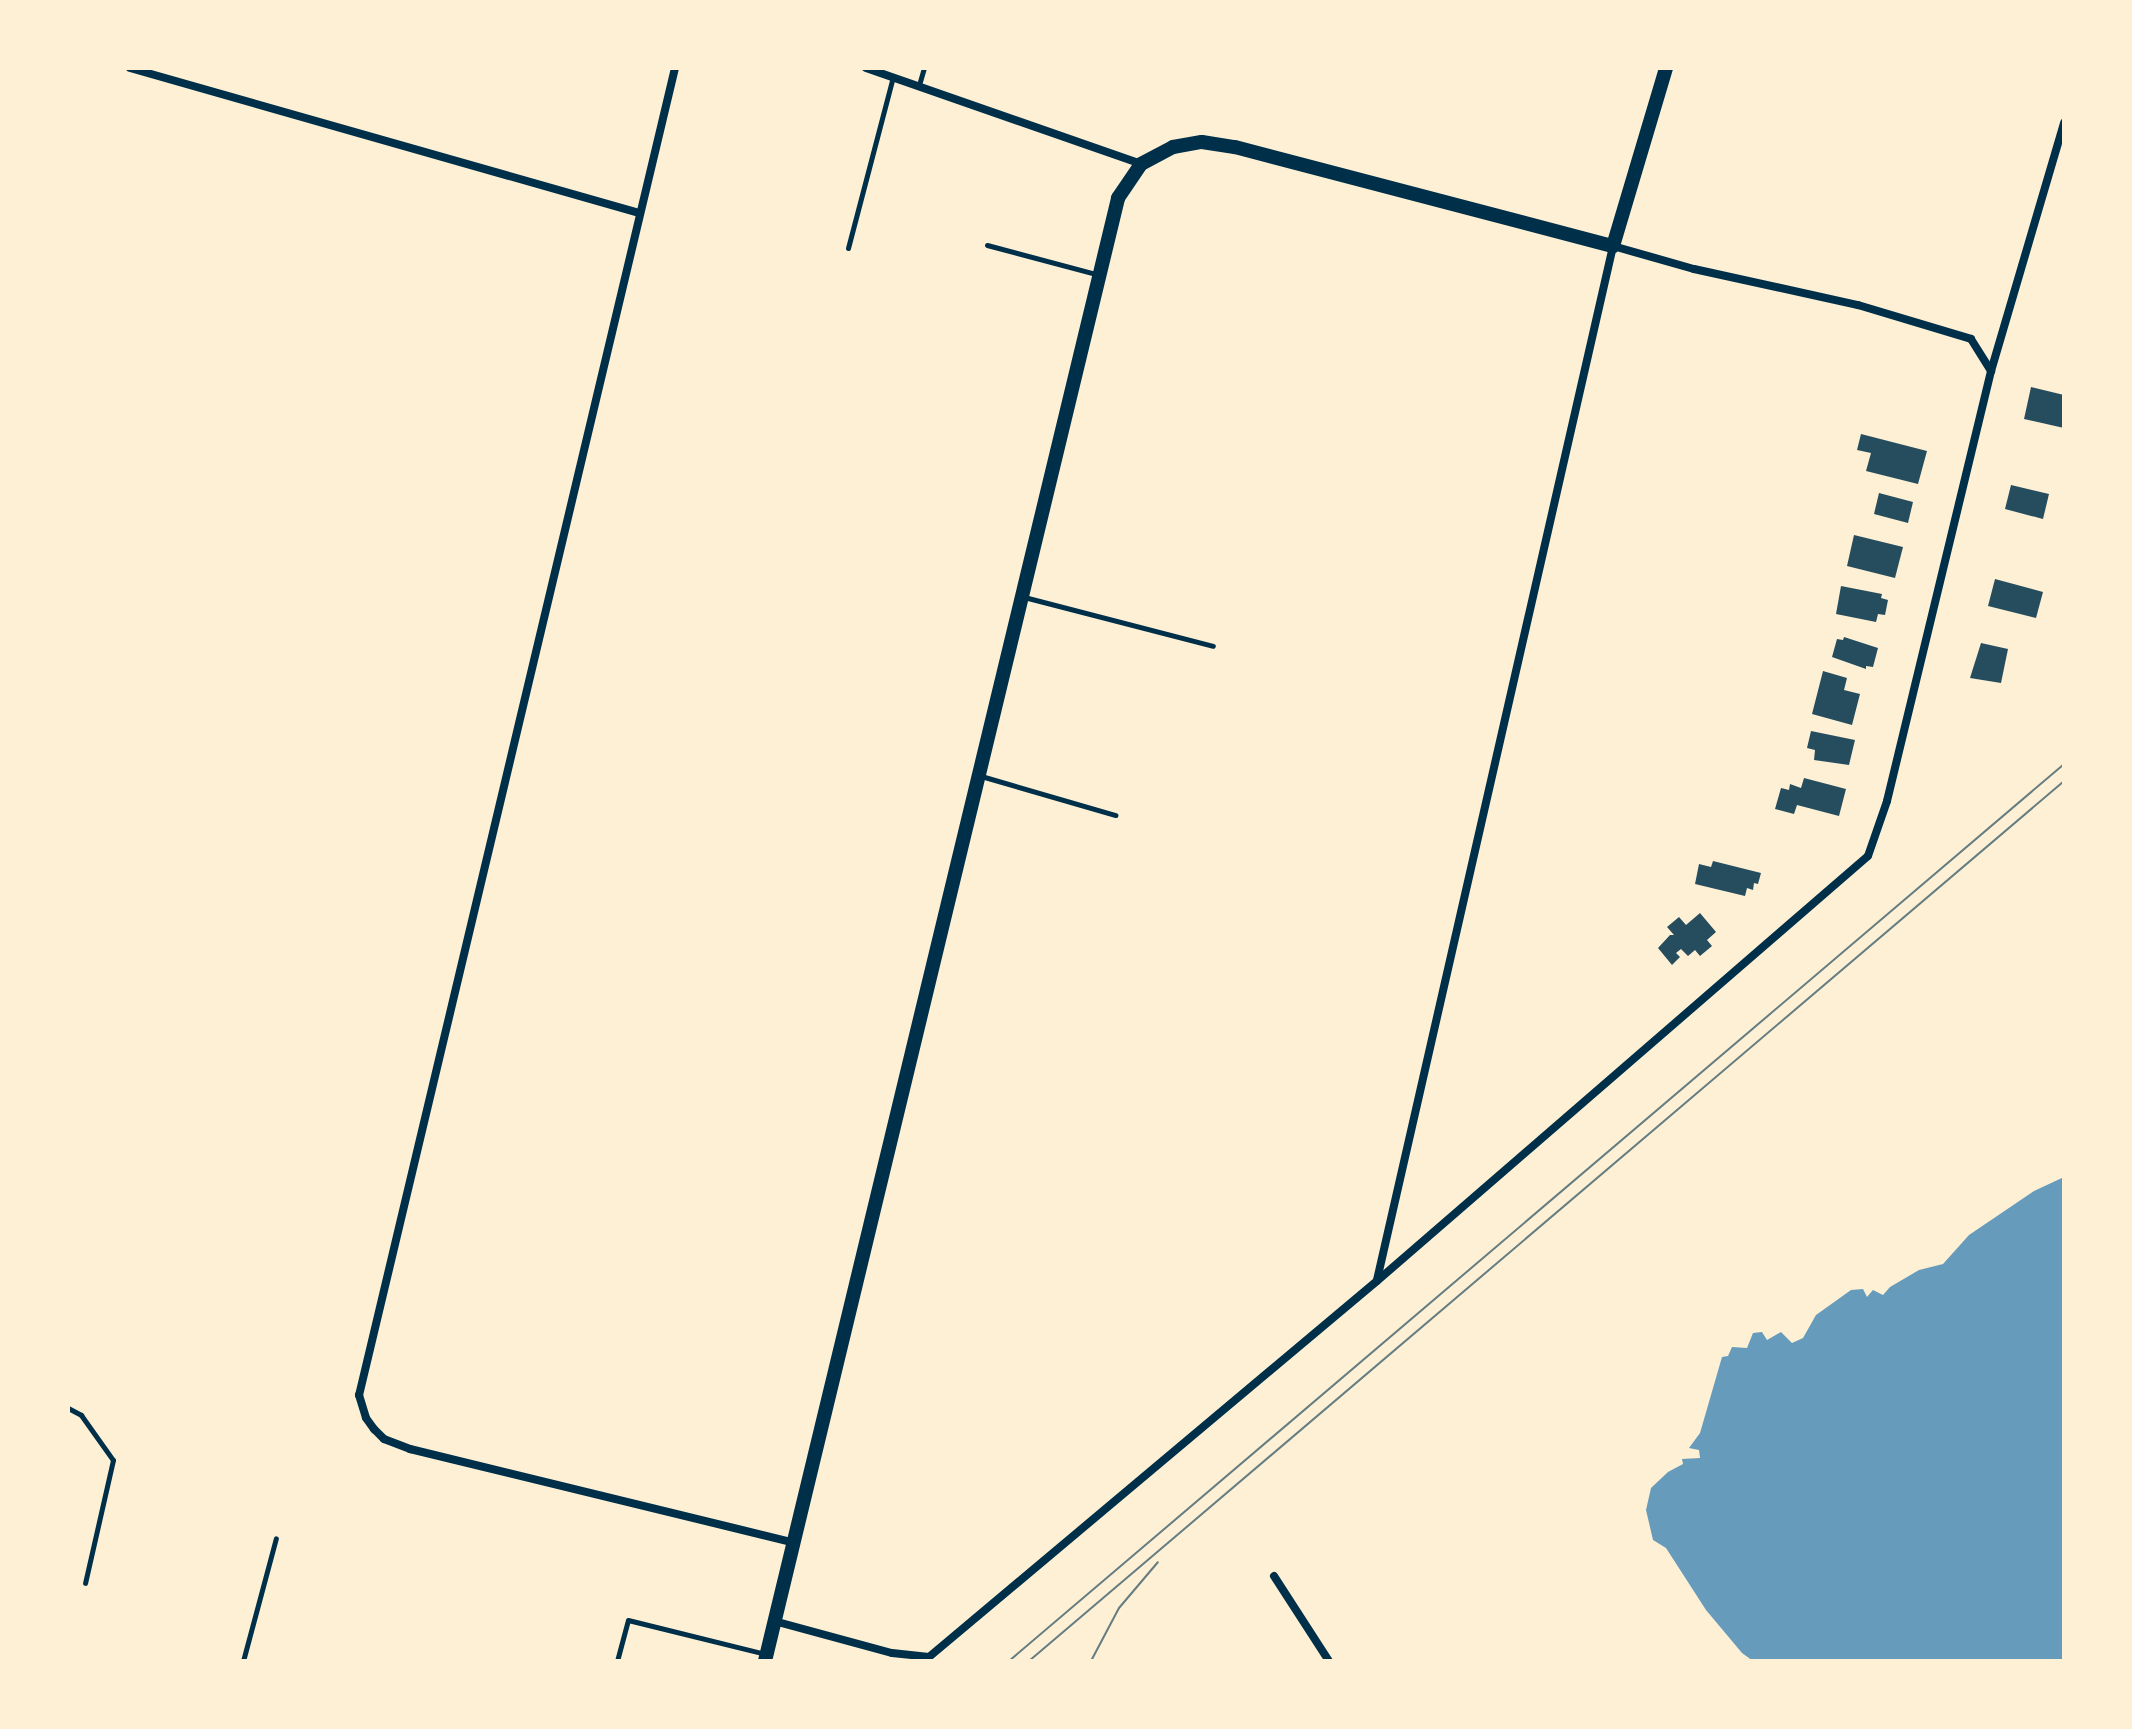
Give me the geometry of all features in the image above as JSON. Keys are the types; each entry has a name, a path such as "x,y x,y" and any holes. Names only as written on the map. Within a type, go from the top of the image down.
{"street":[{"path":"130,68 639,213"},
{"path":"675,68 385,1298 359,1395 366,1418 384,1439 410,1449 795,1543"},
{"path":"866,68 1141,164"},
{"path":"1377,1281 1613,246 1666,68"},
{"path":"774,1621 892,1653 928,1659 1377,1281 1868,856 1887,801 1991,371 2064,123"},
{"path":"765,1658 1118,198 1141,164 1173,147 1202,142 1235,147 1694,269 1858,305 1971,339 1991,371"},
{"path":"1274,1576 1329,1661"}],"lane":[{"path":"919,85 924,68"},
{"path":"848,248 893,76"},
{"path":"987,245 1101,276"},
{"path":"1023,597 1213,646"},
{"path":"980,775 1115,815"},
{"path":"68,1408 81,1415 113,1460 85,1583"},
{"path":"243,1661 276,1538"},
{"path":"617,1661 628,1620 765,1658"}],"water":[{"path":"2064,1177 2064,1661 1753,1661 1742,1653 1706,1610 1666,1548 1653,1540 1646,1510 1651,1488 1668,1472 1683,1464 1682,1459 1700,1458 1699,1450 1689,1448 1700,1433 1722,1357 1728,1356 1732,1347 1747,1348 1753,1333 1762,1332 1767,1340 1781,1332 1792,1343 1803,1338 1816,1315 1851,1290 1863,1289 1867,1297 1873,1290 1883,1295 1890,1287 1919,1270 1943,1264 1969,1235 2034,1191"}],"building":[{"path":"2031,387 2064,395 2064,428 2024,419"},
{"path":"1861,434 1927,451 1918,484 1866,471 1871,453 1857,450"},
{"path":"2011,485 2049,494 2043,519 2005,509"},
{"path":"1879,493 1913,502 1908,523 1874,514"},
{"path":"1854,535 1903,547 1895,578 1847,566"},
{"path":"1995,579 2043,592 2036,618 1988,606"},
{"path":"1841,586 1882,594 1881,598 1888,600 1885,615 1878,614 1876,622 1836,614"},
{"path":"1844,637 1878,648 1873,667 1866,666 1866,669 1832,657 1837,639 1843,640"},
{"path":"1981,643 2008,649 2001,683 1970,678"},
{"path":"1823,671 1847,678 1844,690 1860,694 1852,725 1812,714"},
{"path":"1811,731 1855,740 1849,765 1814,760 1815,750 1807,748"},
{"path":"1804,778 1846,789 1839,816 1797,805 1794,814 1775,809 1781,788 1789,790 1790,784 1801,788"},
{"path":"1713,861 1761,873 1758,884 1754,883 1753,890 1747,888 1745,896 1695,884 1699,864 1711,867"},
{"path":"1700,913 1716,932 1707,940 1712,946 1700,956 1695,950 1688,956 1681,949 1676,953 1680,957 1672,965 1658,948 1670,935 1674,935 1667,927 1679,917 1686,925"}],"tram line":[{"path":"1009,1661 2064,764"},
{"path":"1029,1661 2064,781"},
{"path":"1091,1661 1119,1608 1158,1562"}]}
